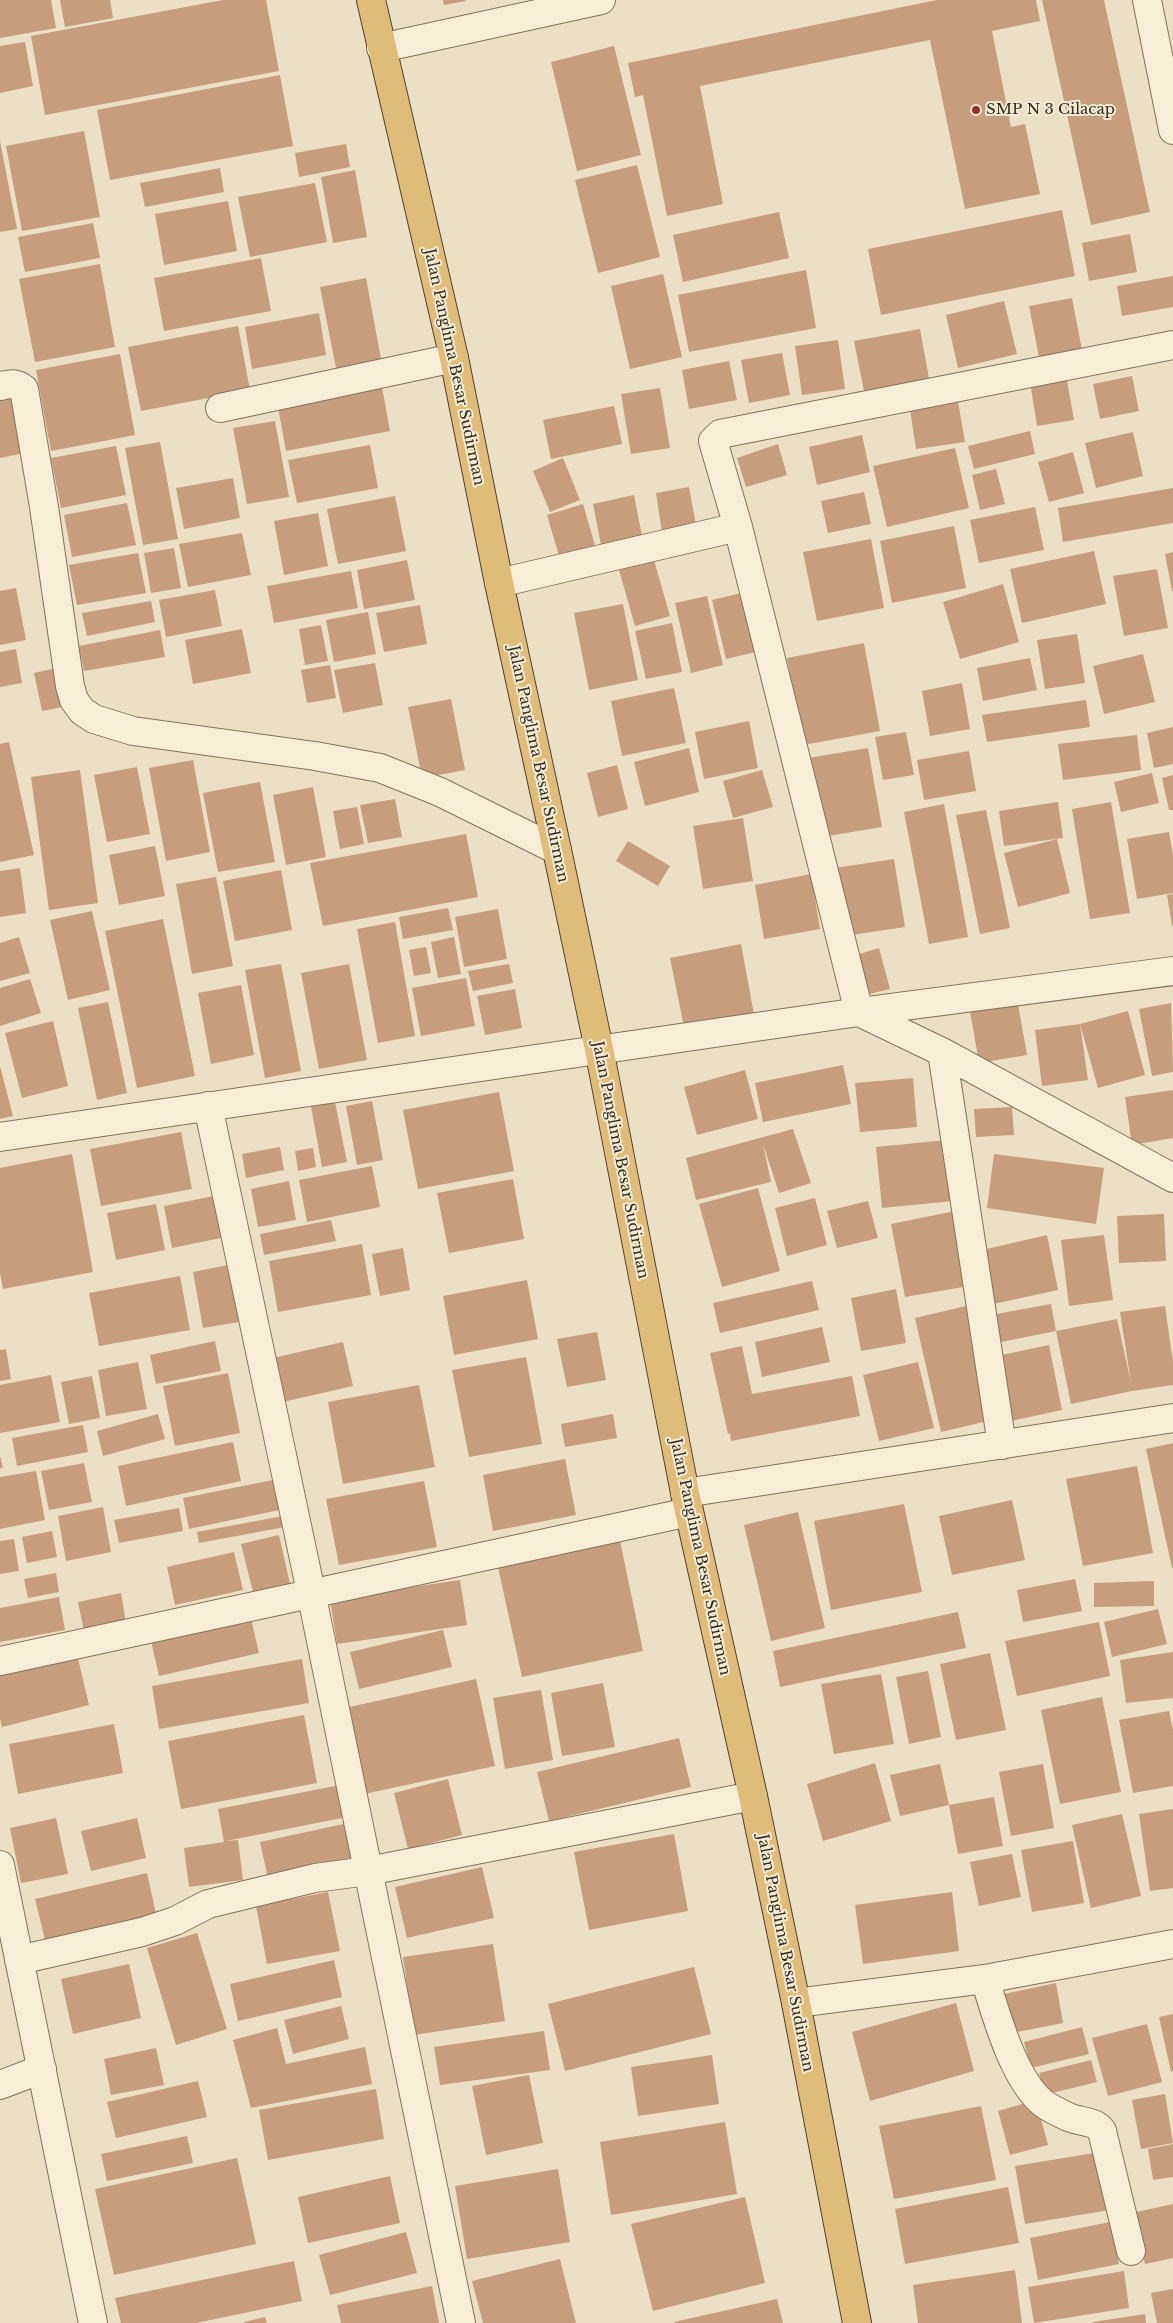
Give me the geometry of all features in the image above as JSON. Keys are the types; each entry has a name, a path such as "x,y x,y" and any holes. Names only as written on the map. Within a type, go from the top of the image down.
{"highway":[{"name":"Jalan Panglima Besar Sudirman","path":"371,0 454,358 499,583 599,1049 687,1502 753,1796 796,2003 857,2323"}],"street":[{"path":"381,48 601,0"},
{"path":"1147,0 1172,123"},
{"path":"859,1012 738,527 713,441 720,434 1173,345"},
{"path":"220,408 454,358"},
{"path":"0,386 13,384 19,385 24,389 46,516 70,686 74,700 82,711 94,719 133,731 315,756 380,768 440,792 557,850"},
{"path":"499,583 738,527"},
{"path":"0,1137 859,1012 1173,971"},
{"path":"859,1012 942,1052 1173,1178"},
{"path":"942,1052 1002,1444"},
{"path":"208,1106 311,1592 461,2323"},
{"path":"0,1661 311,1592 687,1502 1002,1444 1173,1418"},
{"path":"19,1960 142,1932 175,1921 208,1904 315,1878 368,1871 753,1796"},
{"path":"0,1865 93,2323"},
{"path":"796,2003 985,1979 1173,1944"},
{"path":"985,1979 1004,2038 1030,2090 1046,2105 1070,2118 1096,2125 1102,2131 1131,2251"},
{"path":"0,2085 42,2069"}],"building":[{"path":"0,0 51,0 56,28 0,38"},
{"path":"60,0 110,0 113,18 65,27"},
{"path":"223,0 266,0 279,71 45,115 31,36"},
{"path":"443,0 465,0 466,1 444,5"},
{"name":"SMP N 3 Cilacap","path":"937,0 1036,0 1040,21 992,31 1011,127 1025,124 1040,194 965,209 930,40 700,86 723,204 667,216 643,95 635,97 628,63"},
{"name":"SMP N 3 Cilacap","path":"1042,0 1104,0 1150,212 1091,225"},
{"path":"25,42 33,86 0,93 0,46"},
{"path":"614,46 641,155 577,171 551,62"},
{"path":"280,75 293,146 110,180 97,110"},
{"path":"84,131 100,217 22,231 6,146"},
{"path":"0,141 17,229 0,232"},
{"path":"346,144 350,167 299,177 295,153"},
{"path":"637,165 660,257 598,273 575,180"},
{"path":"220,168 224,192 145,207 140,183"},
{"path":"355,170 367,237 333,243 321,177"},
{"path":"315,183 327,242 250,257 238,197"},
{"path":"228,201 237,251 164,265 155,214"},
{"path":"1062,210 1075,276 881,315 868,249"},
{"path":"779,212 789,258 683,282 673,235"},
{"path":"93,223 100,258 25,272 18,237"},
{"path":"1130,234 1137,272 1089,281 1082,243"},
{"path":"261,258 271,311 164,331 154,278"},
{"path":"100,264 115,347 35,362 19,279"},
{"path":"806,270 816,328 689,352 678,295"},
{"path":"663,274 682,357 630,369 611,286"},
{"path":"1173,276 1173,307 1122,316 1117,286"},
{"path":"366,278 381,359 336,368 320,287"},
{"path":"1072,298 1083,355 1040,362 1029,306"},
{"path":"1004,301 1017,354 958,368 946,315"},
{"path":"319,313 326,355 252,369 245,327"},
{"path":"238,326 250,390 141,411 128,347"},
{"path":"920,329 930,384 865,396 854,341"},
{"path":"838,340 845,389 802,395 795,346"},
{"path":"782,353 790,395 749,403 741,360"},
{"path":"120,354 135,435 51,451 36,370"},
{"path":"729,361 737,400 689,409 682,370"},
{"path":"1065,369 1074,420 1037,426 1029,375"},
{"path":"1132,376 1139,411 1100,419 1093,384"},
{"path":"382,387 390,431 286,451 278,407"},
{"path":"660,388 670,448 631,454 621,394"},
{"path":"20,396 30,452 0,458 0,399"},
{"path":"957,396 965,442 916,449 909,403"},
{"path":"614,406 622,444 551,459 543,420"},
{"path":"275,421 289,497 247,504 233,428"},
{"path":"1030,431 1035,454 974,469 968,446"},
{"path":"1133,432 1143,476 1096,488 1085,443"},
{"path":"862,435 870,472 817,485 809,447"},
{"path":"160,442 178,539 143,545 125,448"},
{"path":"778,444 787,475 746,487 737,458"},
{"path":"370,445 378,488 297,503 288,460"},
{"path":"116,446 126,495 61,508 51,458"},
{"path":"955,448 969,508 887,527 873,466"},
{"path":"1073,452 1084,493 1049,502 1038,462"},
{"path":"563,458 580,500 550,512 533,471"},
{"path":"996,469 1005,504 980,510 972,475"},
{"path":"233,478 240,518 184,529 176,488"},
{"path":"689,487 696,525 662,532 656,493"},
{"path":"1173,488 1173,523 1063,542 1058,508"},
{"path":"864,492 871,524 828,533 821,501"},
{"path":"634,495 642,536 601,545 593,504"},
{"path":"395,496 406,551 338,564 327,509"},
{"path":"127,503 136,545 72,557 64,515"},
{"path":"583,504 598,556 562,566 547,515"},
{"path":"1035,507 1044,550 979,563 970,520"},
{"path":"318,513 328,566 284,575 274,521"},
{"path":"954,526 966,588 892,603 880,541"},
{"path":"242,533 251,575 188,587 179,544"},
{"path":"871,539 884,608 817,621 803,552"},
{"path":"174,548 181,588 151,593 144,553"},
{"path":"1094,551 1106,604 1022,623 1010,569"},
{"path":"1173,552 1173,591 1172,591 1165,554"},
{"path":"138,553 146,593 77,605 69,565"},
{"path":"652,553 670,616 635,626 617,563"},
{"path":"407,560 415,600 364,609 357,570"},
{"path":"1157,569 1168,628 1124,636 1113,576"},
{"path":"351,571 358,608 274,623 267,586"},
{"path":"1003,584 1019,642 960,659 943,602"},
{"path":"16,588 26,640 0,645 0,591"},
{"path":"215,590 222,626 166,637 159,600"},
{"path":"750,591 764,650 726,659 712,600"},
{"path":"707,596 723,665 691,673 675,603"},
{"path":"151,601 155,622 87,636 82,613"},
{"path":"623,604 638,680 589,690 574,613"},
{"path":"420,605 427,644 384,652 376,613"},
{"path":"368,612 376,654 334,662 326,620"},
{"path":"672,623 682,672 646,679 635,631"},
{"path":"321,625 328,661 305,665 299,629"},
{"path":"242,629 251,673 193,684 185,640"},
{"path":"160,630 165,657 84,671 79,646"},
{"path":"1077,634 1085,683 1045,689 1037,640"},
{"path":"864,643 880,731 804,745 787,658"},
{"path":"16,649 22,683 0,687 0,652"},
{"path":"1143,654 1155,702 1104,714 1093,666"},
{"path":"1030,658 1037,690 983,701 977,668"},
{"path":"375,663 383,705 343,713 334,670"},
{"path":"330,665 336,698 307,703 301,670"},
{"path":"61,667 68,706 42,711 34,673"},
{"path":"962,683 970,729 930,736 922,691"},
{"path":"674,688 686,743 622,756 611,701"},
{"path":"451,699 465,770 422,778 408,707"},
{"path":"1086,700 1090,727 987,742 982,715"},
{"path":"749,721 758,768 704,779 695,732"},
{"path":"1173,727 1173,764 1154,768 1147,733"},
{"path":"906,732 914,775 883,780 875,737"},
{"path":"1137,735 1141,770 1063,780 1058,744"},
{"path":"9,742 34,855 0,862 0,744"},
{"path":"689,748 699,792 645,806 634,762"},
{"path":"868,748 882,827 822,837 808,758"},
{"path":"969,751 976,791 924,800 917,760"},
{"path":"193,760 210,852 166,861 149,768"},
{"path":"617,765 628,809 598,817 587,773"},
{"path":"137,767 150,834 107,842 94,775"},
{"path":"80,770 98,903 49,910 31,777"},
{"path":"762,770 773,807 733,818 723,781"},
{"path":"1152,773 1159,803 1121,812 1114,782"},
{"path":"1173,775 1173,810 1169,810 1162,778"},
{"path":"260,782 275,862 218,872 203,793"},
{"path":"313,787 326,857 286,865 273,795"},
{"path":"395,799 402,837 368,843 360,805"},
{"path":"1058,802 1063,838 1004,846 999,811"},
{"path":"1111,802 1130,913 1090,919 1072,809"},
{"path":"944,804 968,937 929,944 904,812"},
{"path":"357,807 364,844 340,849 333,811"},
{"path":"986,810 1010,928 980,934 956,815"},
{"path":"743,818 753,881 703,889 693,826"},
{"path":"1169,832 1173,855 1173,893 1137,899 1127,839"},
{"path":"466,834 478,897 323,926 310,863"},
{"path":"1057,839 1070,893 1018,907 1004,853"},
{"path":"628,841 670,866 658,886 616,861"},
{"path":"155,846 165,896 119,905 109,855"},
{"path":"894,859 905,927 845,936 835,868"},
{"path":"20,868 26,913 0,917 0,871"},
{"path":"281,870 292,930 235,941 223,881"},
{"path":"811,874 820,929 764,939 755,885"},
{"path":"216,877 233,966 192,974 176,884"},
{"path":"1173,894 1173,926 1172,926 1167,895"},
{"path":"448,908 453,930 403,939 399,917"},
{"path":"498,909 507,959 464,967 455,917"},
{"path":"92,911 110,990 68,1000 50,920"},
{"path":"163,919 195,1076 137,1088 105,931"},
{"path":"395,922 415,1036 378,1043 357,929"},
{"path":"19,937 30,973 0,981 0,943"},
{"path":"454,937 461,974 438,978 431,942"},
{"path":"741,944 754,1014 684,1027 670,958"},
{"path":"426,947 431,973 414,976 409,950"},
{"path":"879,948 890,989 869,994 859,954"},
{"path":"281,964 301,1071 265,1078 245,970"},
{"path":"349,964 367,1060 319,1069 301,973"},
{"path":"509,964 513,983 473,991 468,971"},
{"path":"466,978 475,1026 421,1036 412,988"},
{"path":"30,979 41,1013 0,1026 0,988"},
{"path":"241,985 254,1055 211,1064 198,993"},
{"path":"515,989 522,1028 485,1035 477,996"},
{"path":"108,1002 127,1093 97,1100 78,1008"},
{"path":"1171,1003 1173,1072 1152,1076 1139,1009"},
{"path":"1018,1004 1027,1055 979,1063 970,1011"},
{"path":"1128,1011 1145,1075 1098,1088 1080,1024"},
{"path":"53,1021 68,1086 22,1098 5,1033"},
{"path":"1080,1024 1088,1080 1042,1086 1035,1030"},
{"path":"843,1065 851,1104 763,1122 755,1083"},
{"path":"0,1066 13,1116 0,1119"},
{"path":"745,1070 758,1119 697,1135 684,1087"},
{"path":"913,1078 917,1127 860,1132 855,1083"},
{"path":"1173,1090 1173,1138 1132,1145 1125,1097"},
{"path":"499,1092 514,1171 418,1189 403,1110"},
{"path":"334,1097 347,1162 322,1167 310,1101"},
{"path":"372,1101 383,1160 357,1165 346,1106"},
{"path":"1012,1107 1014,1135 976,1137 974,1109"},
{"path":"793,1129 811,1183 779,1193 763,1144 771,1182 696,1200 686,1158"},
{"path":"181,1132 192,1189 101,1206 90,1149"},
{"path":"947,1140 953,1201 882,1208 876,1147"},
{"path":"280,1147 284,1170 246,1178 242,1154"},
{"path":"313,1148 316,1167 298,1171 295,1151"},
{"path":"72,1154 93,1272 3,1289 0,1273 0,1168"},
{"path":"994,1154 1104,1168 1096,1224 987,1208"},
{"path":"372,1166 380,1207 307,1222 299,1180"},
{"path":"513,1179 524,1239 449,1253 437,1193"},
{"path":"289,1181 296,1220 258,1227 251,1189"},
{"path":"758,1188 780,1271 722,1287 699,1204"},
{"path":"219,1195 226,1237 172,1248 164,1206"},
{"path":"815,1198 827,1245 787,1256 775,1208"},
{"path":"868,1201 878,1238 837,1248 827,1211"},
{"path":"156,1204 165,1250 116,1260 107,1213"},
{"path":"955,1211 969,1286 905,1297 891,1224"},
{"path":"1164,1214 1166,1261 1119,1263 1117,1216"},
{"path":"331,1220 336,1241 264,1255 260,1234"},
{"path":"1047,1235 1058,1290 989,1305 978,1251"},
{"path":"1104,1235 1113,1300 1069,1306 1061,1240"},
{"path":"362,1244 371,1295 278,1312 269,1261"},
{"path":"403,1248 410,1290 380,1296 372,1254"},
{"path":"228,1265 239,1322 203,1328 193,1272"},
{"path":"180,1276 190,1330 99,1346 89,1293"},
{"path":"527,1280 538,1339 454,1355 443,1296"},
{"path":"812,1281 819,1310 720,1333 713,1303"},
{"path":"896,1289 906,1343 861,1351 851,1298"},
{"path":"1051,1304 1056,1331 996,1343 991,1315"},
{"path":"966,1306 992,1420 941,1432 915,1318"},
{"path":"1165,1306 1173,1362 1173,1385 1132,1391 1071,1404 1056,1331 1117,1319 1131,1383 1120,1312"},
{"path":"822,1327 830,1362 762,1377 755,1342"},
{"path":"597,1332 606,1380 567,1387 557,1339"},
{"path":"215,1341 221,1371 156,1384 150,1355"},
{"path":"343,1342 353,1386 283,1402 273,1358"},
{"path":"1049,1345 1062,1410 1011,1421 997,1356"},
{"path":"742,1346 752,1394 852,1376 860,1416 731,1441 710,1353"},
{"path":"6,1349 11,1379 0,1381 0,1350"},
{"path":"526,1357 542,1444 469,1457 452,1370"},
{"path":"138,1362 147,1409 106,1416 98,1370"},
{"path":"918,1362 934,1428 879,1441 863,1375"},
{"path":"228,1373 240,1433 175,1446 163,1386"},
{"path":"51,1375 60,1422 0,1433 0,1385"},
{"path":"92,1376 100,1418 69,1424 61,1382"},
{"path":"419,1385 435,1467 343,1484 328,1402"},
{"path":"158,1414 165,1439 103,1456 97,1431"},
{"path":"613,1414 617,1438 565,1447 561,1424"},
{"path":"83,1425 88,1452 17,1466 12,1438"},
{"path":"233,1442 241,1481 126,1506 118,1466"},
{"path":"1173,1443 1173,1568 1172,1568 1146,1449"},
{"path":"0,1456 3,1468 0,1468"},
{"path":"565,1459 576,1515 493,1531 483,1475"},
{"path":"84,1463 92,1502 49,1510 41,1471"},
{"path":"1137,1466 1153,1553 1083,1566 1066,1479"},
{"path":"36,1471 45,1520 0,1529 0,1477"},
{"path":"273,1480 279,1510 189,1529 183,1498"},
{"path":"424,1481 437,1547 339,1565 326,1499"},
{"path":"1012,1500 1025,1560 952,1575 939,1516"},
{"path":"904,1504 922,1592 831,1610 814,1521"},
{"path":"103,1507 111,1552 66,1561 58,1516"},
{"path":"179,1508 183,1531 119,1543 114,1520"},
{"path":"798,1512 825,1628 771,1641 744,1525"},
{"path":"283,1516 285,1527 199,1543 197,1532"},
{"path":"52,1531 57,1557 27,1563 22,1537"},
{"path":"279,1535 290,1584 253,1592 241,1544"},
{"path":"14,1539 19,1571 0,1574 0,1541"},
{"path":"620,1541 643,1651 522,1677 498,1567"},
{"path":"234,1552 243,1590 175,1605 167,1567"},
{"path":"56,1573 59,1592 28,1598 24,1579"},
{"path":"1075,1579 1082,1611 1023,1622 1017,1590"},
{"path":"460,1580 467,1625 337,1644 330,1599"},
{"path":"1154,1581 1154,1606 1094,1607 1094,1583"},
{"path":"121,1593 126,1623 84,1631 78,1602"},
{"path":"59,1597 65,1630 0,1642 0,1608"},
{"path":"1158,1609 1167,1644 1112,1657 1104,1622"},
{"path":"249,1610 259,1653 159,1676 149,1632"},
{"path":"958,1612 966,1648 780,1687 773,1651"},
{"path":"1099,1622 1110,1676 1017,1696 1005,1641"},
{"path":"443,1630 452,1667 359,1689 350,1652"},
{"path":"1173,1652 1173,1698 1126,1703 1120,1660"},
{"path":"990,1653 1006,1730 956,1740 940,1664"},
{"path":"77,1654 89,1705 2,1727 0,1719 0,1673"},
{"path":"302,1659 309,1703 159,1729 152,1686"},
{"path":"928,1671 941,1737 909,1744 896,1677"},
{"path":"881,1674 894,1744 834,1754 821,1684"},
{"path":"476,1679 495,1766 364,1794 345,1708"},
{"path":"603,1683 615,1747 562,1756 551,1693"},
{"path":"541,1690 553,1760 505,1769 493,1698"},
{"path":"1102,1697 1121,1792 1060,1804 1041,1710"},
{"path":"1169,1711 1173,1730 1173,1786 1133,1793 1119,1720"},
{"path":"304,1715 317,1783 181,1809 168,1741"},
{"path":"114,1724 123,1773 18,1794 9,1744"},
{"path":"679,1738 691,1787 549,1821 537,1772"},
{"path":"875,1763 891,1821 823,1841 807,1784"},
{"path":"940,1764 949,1805 900,1816 890,1775"},
{"path":"1043,1764 1054,1828 1011,1836 999,1772"},
{"path":"448,1779 462,1835 408,1849 394,1793"},
{"path":"340,1785 347,1817 226,1841 238,1840 243,1880 189,1887 184,1848 224,1842 218,1809"},
{"path":"994,1797 1003,1846 958,1854 949,1805"},
{"path":"1173,1809 1173,1888 1150,1891 1139,1814"},
{"path":"1122,1814 1141,1896 1091,1908 1072,1825"},
{"path":"56,1818 68,1874 21,1883 10,1828"},
{"path":"137,1818 146,1858 91,1871 81,1831"},
{"path":"348,1823 356,1859 268,1878 260,1842"},
{"path":"674,1834 688,1911 589,1930 574,1852"},
{"path":"1073,1841 1084,1903 1032,1912 1021,1850"},
{"path":"1012,1854 1021,1897 979,1906 970,1862"},
{"path":"482,1867 494,1918 407,1938 395,1887"},
{"path":"147,1873 156,1914 45,1940 35,1899"},
{"path":"328,1892 340,1951 267,1964 256,1906"},
{"path":"952,1892 959,1951 863,1964 855,1905"},
{"path":"197,1933 227,2029 176,2045 147,1948"},
{"path":"493,1944 505,2021 414,2035 403,1957"},
{"path":"334,1960 342,1997 238,2021 230,1984"},
{"path":"129,1964 141,2018 73,2034 61,1979"},
{"path":"694,1967 711,2034 565,2071 548,2004"},
{"path":"1056,1983 1063,2023 1012,2033 1004,1994"},
{"path":"956,2003 974,2071 870,2101 852,2032"},
{"path":"341,2006 349,2039 293,2054 284,2020"},
{"path":"1173,2014 1173,2071 1171,2072 1159,2017"},
{"path":"1147,2024 1162,2082 1108,2096 1092,2038"},
{"path":"1082,2027 1089,2054 1031,2068 1024,2042"},
{"path":"277,2028 286,2064 365,2047 372,2084 251,2108 233,2040"},
{"path":"544,2031 550,2070 440,2085 434,2047"},
{"path":"156,2048 164,2085 111,2095 104,2059"},
{"path":"712,2055 719,2104 638,2116 631,2067"},
{"path":"1091,2060 1097,2082 1044,2095 1039,2073"},
{"path":"529,2075 543,2143 486,2155 472,2086"},
{"path":"198,2081 207,2117 116,2138 107,2102"},
{"path":"376,2089 384,2139 268,2160 259,2110"},
{"path":"1165,2094 1173,2143 1141,2149 1132,2100"},
{"path":"1036,2100 1048,2145 1010,2155 998,2111"},
{"path":"981,2106 996,2180 894,2199 879,2126"},
{"path":"725,2122 737,2194 611,2215 600,2142"},
{"path":"187,2136 193,2163 107,2181 101,2154"},
{"path":"1173,2144 1173,2177 1153,2180 1148,2149"},
{"path":"1100,2152 1110,2210 1025,2224 1015,2166"},
{"path":"237,2158 256,2244 114,2275 95,2189"},
{"path":"558,2169 570,2242 467,2259 455,2186"},
{"path":"390,2176 400,2223 308,2243 298,2197"},
{"path":"1008,2187 1019,2243 905,2264 895,2209"},
{"path":"745,2197 765,2283 653,2311 631,2224"},
{"path":"1173,2204 1173,2258 1145,2264 1132,2213"},
{"path":"1110,2222 1119,2264 1038,2280 1030,2238"},
{"path":"406,2232 417,2273 330,2295 319,2255"},
{"path":"560,2259 576,2323 483,2323 472,2281"},
{"path":"294,2261 302,2301 196,2323 121,2323 115,2298"},
{"path":"1015,2270 1022,2323 918,2323 913,2285"},
{"path":"1124,2271 1129,2308 1034,2323 1028,2287"},
{"path":"432,2286 439,2323 341,2323 337,2305"},
{"path":"1173,2289 1173,2323 1157,2323 1151,2293"},
{"path":"777,2299 783,2323 674,2322"},
{"path":"1145,2314 1146,2323 1093,2323 1093,2322"},
{"path":"265,2317 267,2323 244,2322"}],"place":[{"name":"SMP N 3 Cilacap","path":"976,110"}]}
